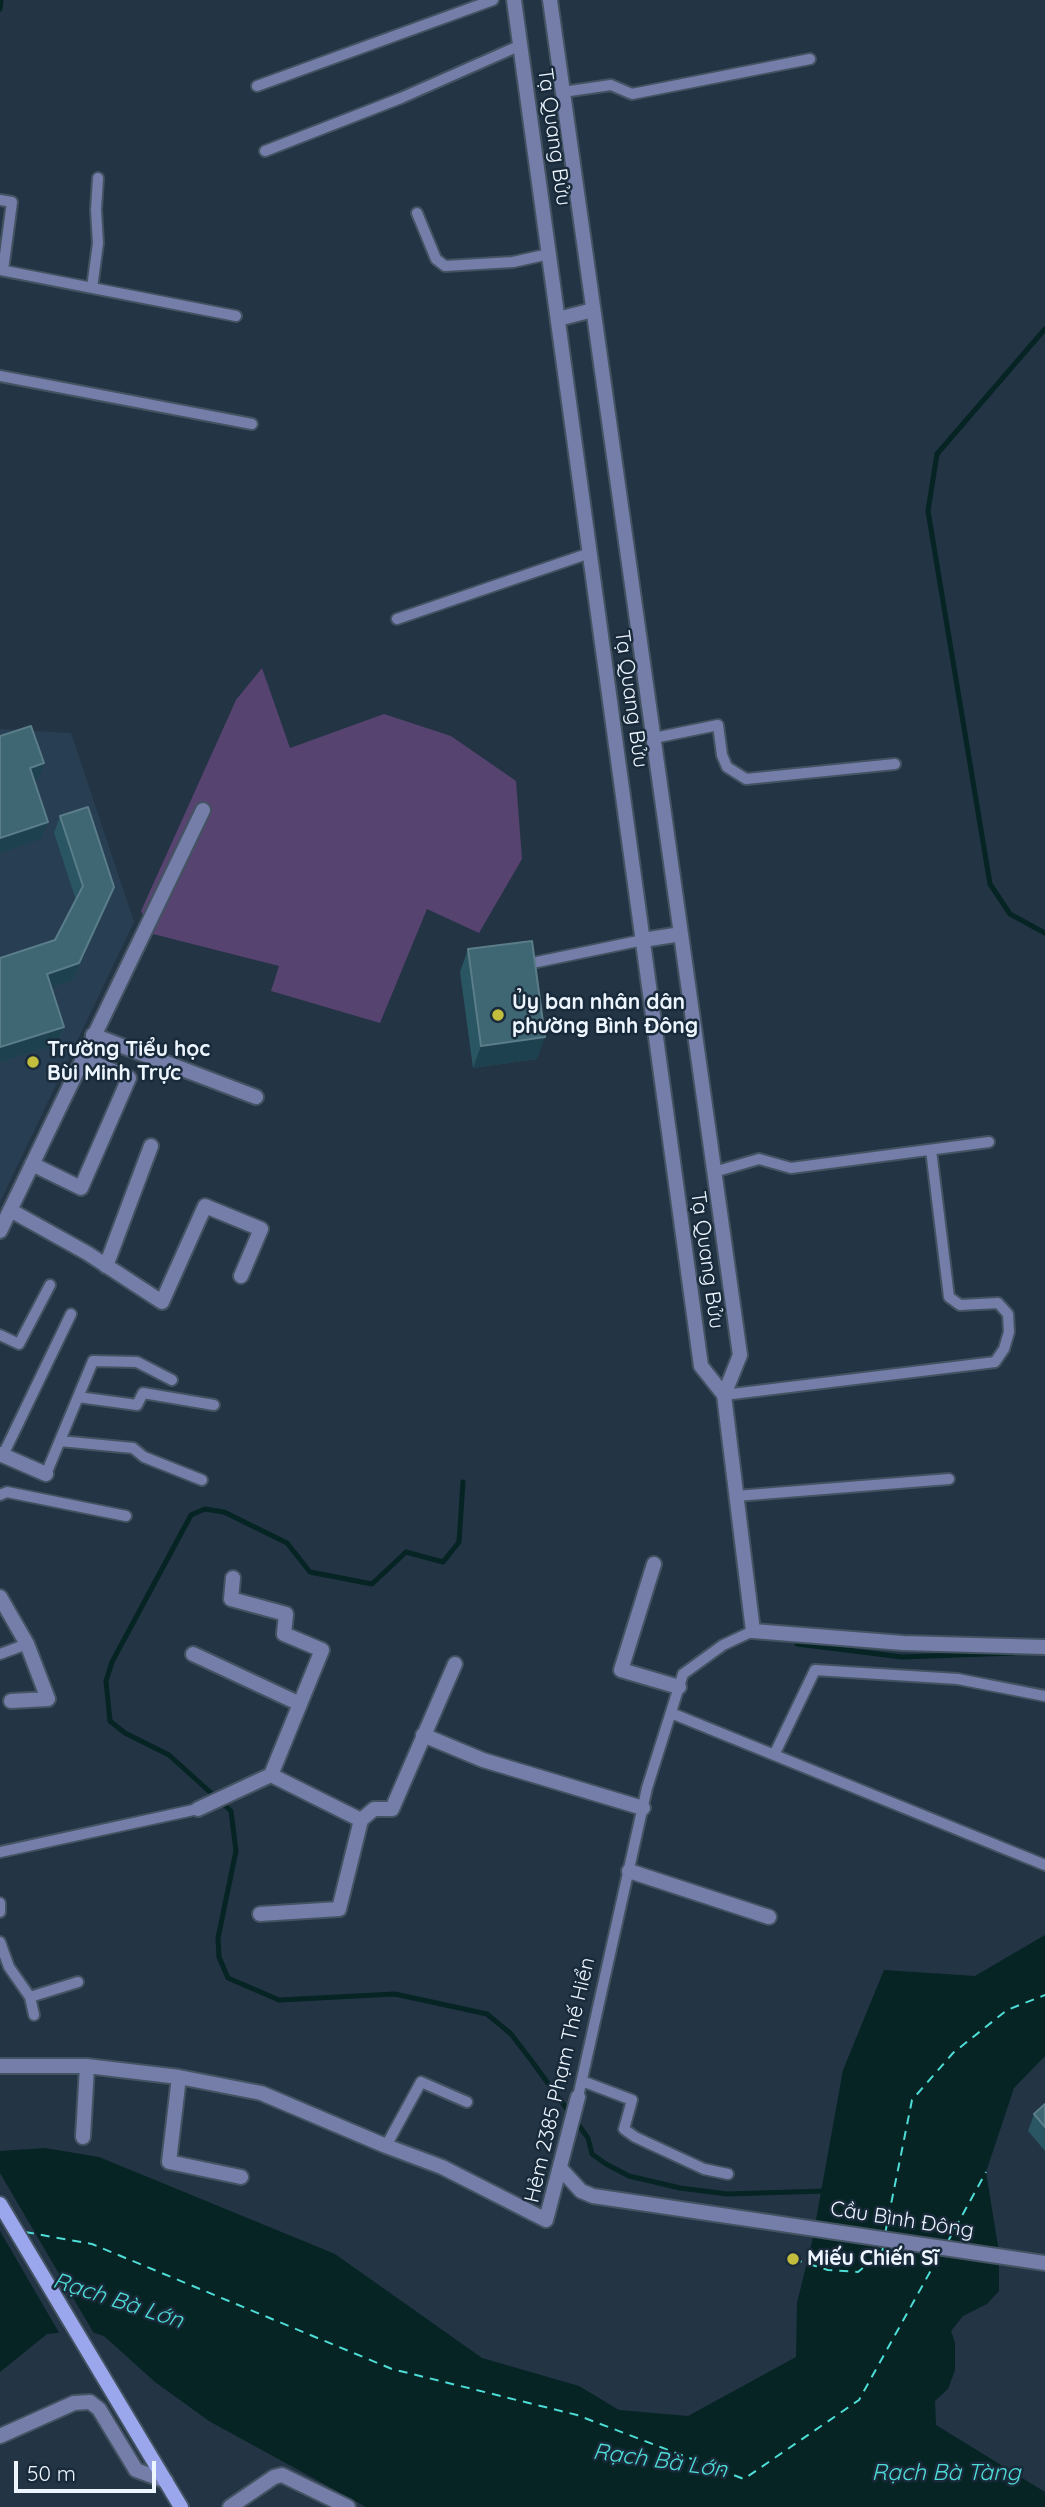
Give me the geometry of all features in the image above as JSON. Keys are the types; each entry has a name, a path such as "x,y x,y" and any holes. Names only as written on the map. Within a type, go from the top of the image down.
{"main road":[{"path":"0,2204 181,2507"}],"street":[{"name":"Tạ Quang Bửu","path":"514,0 701,1366 724,1395"},
{"name":"Tạ Quang Bửu","path":"550,0 740,1355 724,1395 753,1631"},
{"path":"558,319 593,310"},
{"path":"0,1231 203,810"},
{"path":"643,940 681,934"},
{"path":"93,1035 256,1097"},
{"path":"32,1164 81,1188 129,1078 82,1058"},
{"path":"106,1266 151,1146"},
{"path":"10,1210 162,1302 205,1206 261,1229 241,1276"},
{"path":"2,1455 46,1475"},
{"path":"654,1564 621,1670 679,1687"},
{"path":"198,1809 271,1774 322,1650 284,1634 286,1614 231,1599 233,1578"},
{"path":"0,1597 27,1644 48,1699 11,1701"},
{"path":"753,1631 903,1643 1045,1647"},
{"path":"193,1654 300,1704"},
{"path":"260,1914 339,1909 361,1820 374,1809 392,1809 454,1664"},
{"path":"423,1735 483,1760 643,1808"},
{"path":"271,1774 361,1820"},
{"path":"629,1871 769,1917"},
{"name":"Hẻm 2385 Phạm Thế Hiển","path":"0,2066 87,2066 179,2077 261,2093 442,2167 546,2220 578,2097"},
{"path":"83,2137 87,2066"},
{"path":"179,2077 169,2162 241,2176"},
{"name":"Cầu Bình Đông","path":"560,2168 581,2191 593,2196 1043,2263"},
{"path":"0,2436 74,2403 90,2402 99,2409 136,2470 166,2481"},
{"path":"230,2507 274,2477 282,2475 348,2507"}],"lane":[{"path":"257,86 493,0"},
{"path":"265,151 401,98 521,45"},
{"path":"563,92 611,85 632,94 810,59"},
{"path":"92,288 99,243 96,210 98,178"},
{"path":"0,200 12,202 1,270 236,316"},
{"path":"417,213 436,259 446,266 513,262 549,254"},
{"path":"0,376 252,424"},
{"path":"397,619 590,553"},
{"path":"654,738 718,725 722,755 727,767 746,779 895,764"},
{"path":"537,962 643,940"},
{"path":"715,1172 759,1159 791,1168 989,1142"},
{"path":"724,1395 995,1362 1004,1349 1009,1332 1007,1314 998,1303 961,1305 949,1297 931,1150"},
{"path":"0,1335 19,1344 50,1284"},
{"path":"2,1455 71,1314"},
{"path":"46,1475 93,1361 137,1362 172,1380"},
{"path":"78,1397 137,1405 144,1392 214,1405"},
{"path":"60,1441 133,1448 144,1457 202,1480"},
{"path":"736,1496 949,1479"},
{"path":"0,1495 7,1492 126,1516"},
{"name":"Hẻm 2385 Phạm Thế Hiển","path":"578,2097 643,1808 683,1674 723,1645 753,1631"},
{"path":"0,1654 27,1644"},
{"path":"774,1755 816,1670 958,1679 1045,1696"},
{"path":"671,1713 1045,1865"},
{"path":"0,1852 198,1809"},
{"path":"0,1903 0,1912"},
{"path":"0,1942 4,1969 30,1997 34,2015"},
{"path":"30,1997 78,1982"},
{"path":"582,2081 632,2100 624,2129 635,2137 704,2169 728,2174"},
{"path":"386,2146 421,2082 467,2102"}],"shaded area":[{"path":"262,668 290,748 384,714 451,736 516,781 522,859 479,933 427,909 380,1023 271,991 279,966 153,934 141,911 236,700"},
{"name":"Trường Tiểu học Bùi Minh Trực","path":"0,729 71,733 134,922 0,1202"}],"water":[{"path":"1045,1935 1045,2056 1014,2088 986,2172 999,2252 999,2291 987,2304 963,2316 951,2331 955,2343 955,2370 948,2389 935,2401 936,2425 1045,2492 1045,2507 366,2507 209,2421 155,2382 104,2336 85,2330 47,2334 0,2372 0,2151 45,2148 99,2157 335,2254 482,2358 579,2386 619,2410 688,2416 796,2357 797,2303 812,2242 843,2070 884,1970 975,1976"}],"pier":[{"path":"0,2173 96,2337 85,2333 61,2336 0,2231"}],"building":[{"path":"31,726 44,763 30,768 48,822 0,838 0,736"},
{"path":"88,807 114,887 79,963 47,974 64,1027 0,1047 0,958 55,940 83,886 60,816"},
{"name":"Ủy ban nhân dân phường Bình Đông","path":"532,941 545,1037 481,1046 468,949"},
{"path":"1045,2104 1045,2127 1034,2114"}],"waterway":[{"path":"0,9 1,0"},
{"path":"1045,329 937,454 928,511 990,884 1010,914 1045,933"},
{"path":"463,1482 459,1542 443,1562 406,1552 372,1584 310,1572 287,1543 224,1512 205,1509 191,1515 112,1662 106,1681 110,1721 125,1733 169,1755 231,1811 236,1851 218,1938 219,1957 228,1978 279,2000 395,1994 487,2014 511,2034 588,2138 592,2154 606,2164 629,2176 680,2188 727,2194 825,2191"},
{"path":"797,1644 902,1657 1014,1653"}],"ferry route":[{"path":"885,2234 912,2100 953,2053 1007,2010 1045,1995"},
{"path":"947,2243 986,2172"},
{"path":"25,2232 92,2244 392,2369 577,2415 744,2479 859,2400 940,2254"},
{"path":"793,2259 828,2270 858,2272 882,2252 883,2247"}],"place":[{"name":"Ủy ban nhân dân phường Bình Đông","path":"498,1015"},
{"name":"Trường Tiểu học Bùi Minh Trực","path":"33,1062"},
{"name":"Miếu Chiến Sĩ","path":"793,2259"}],"water label":[{"name":"Rạch Bà Lớn","path":"118,2301"},
{"name":"Rạch Bà Lớn","path":"660,2461"},
{"name":"Rạch Bà Tàng","path":"946,2473"}]}
